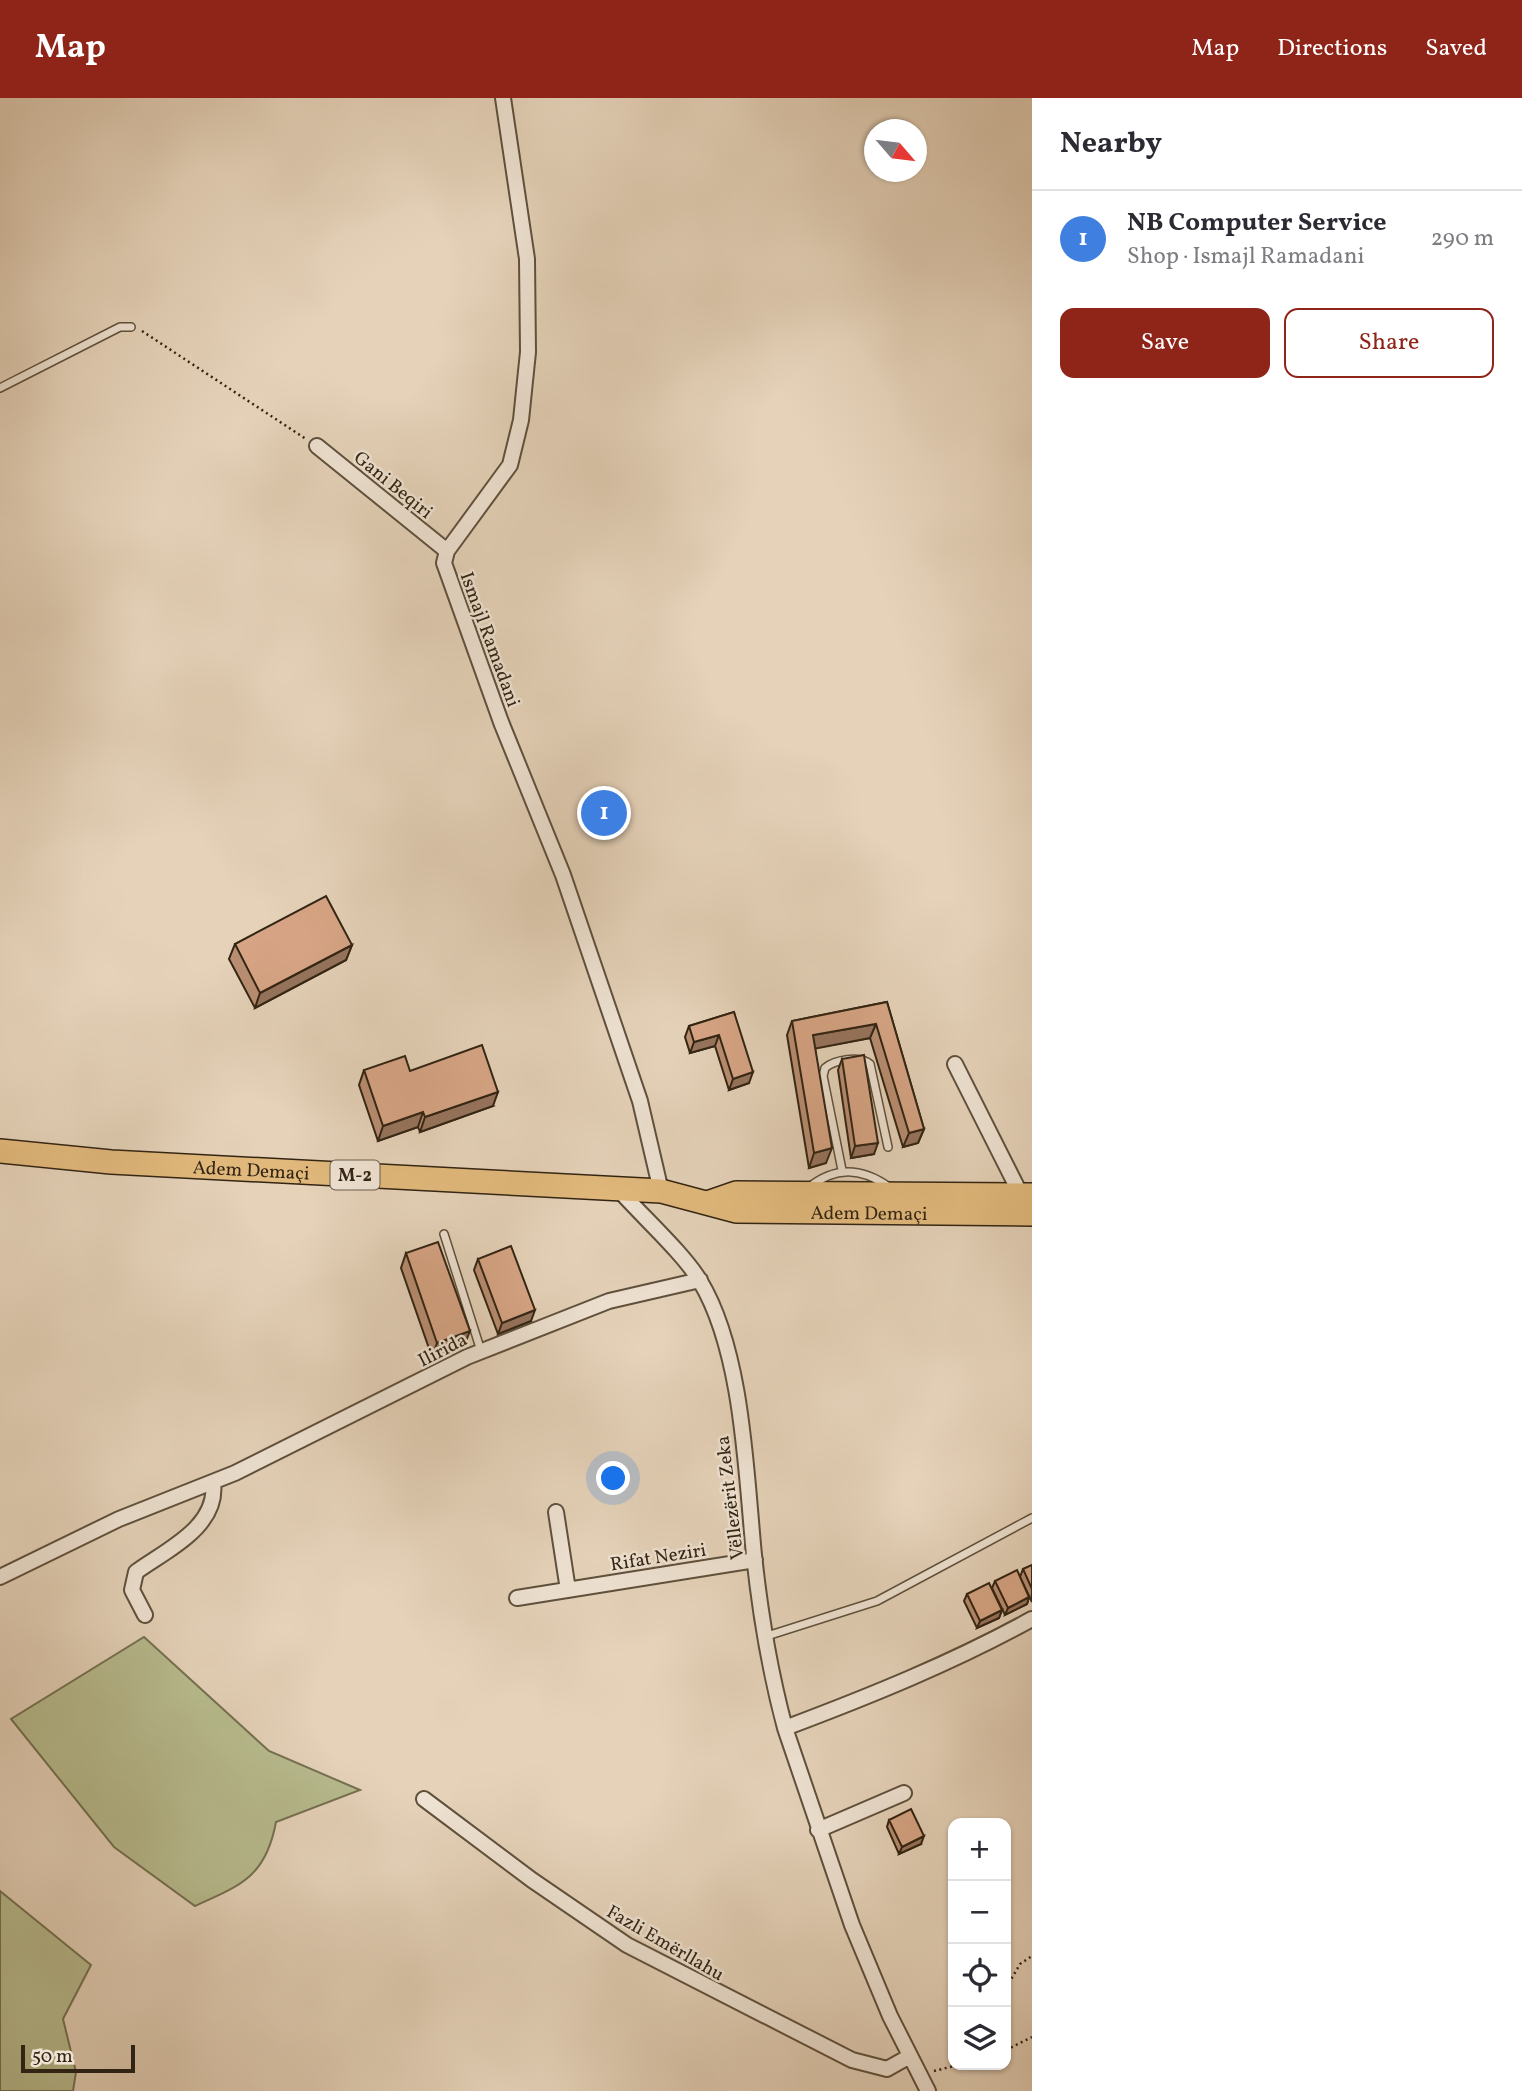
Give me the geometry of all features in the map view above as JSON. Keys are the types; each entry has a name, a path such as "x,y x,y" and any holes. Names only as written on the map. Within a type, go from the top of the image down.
{"main road":[{"name":"Adem Demaçi","path":"0,1151 124,1163 661,1191 736,1211 1028,1201"},
{"name":"Adem Demaçi","path":"710,1202 736,1193 898,1194 1028,1201"}],"street":[{"name":"Ismajl Ramadani","path":"503,98 527,259 528,352 521,419 510,465 447,551 446,574 501,722 563,875 631,1076 661,1191"},
{"name":"Gani Beqiri","path":"317,446 447,551"},
{"path":"955,1064 1028,1201"},
{"name":"Vëllezërit Zeka","path":"619,1190 700,1280 718,1322 732,1374 745,1461 755,1560 785,1728 852,1925 928,2091"},
{"name":"Ilirida","path":"0,1577 119,1519 213,1482 364,1411 481,1351 609,1301 700,1280"},
{"path":"145,1615 132,1591 136,1572 198,1528 212,1502 213,1482"},
{"path":"556,1513 568,1590"},
{"name":"Rifat Neziri","path":"517,1598 755,1560"},
{"path":"785,1728 891,1688 970,1653 1032,1619"},
{"path":"818,1830 904,1793"},
{"name":"Fazli Emërllahu","path":"424,1799 532,1880 626,1945 727,1999 852,2060 887,2069 910,2056"}],"lane":[{"path":"0,388 120,327 131,327"},
{"path":"842,1170 823,1076 824,1068 830,1064 860,1059 870,1064 888,1147"},
{"path":"801,1194 824,1177 842,1170 865,1173 898,1194"},
{"path":"444,1234 481,1351"},
{"path":"767,1636 877,1601 1032,1518"}],"path":[{"path":"131,327 152,335 317,446"},
{"path":"1011,1980 1020,1964 1032,1956"},
{"path":"1011,2048 1032,2038"},
{"path":"921,2074 948,2067"}],"green space":[{"path":"144,1637 269,1751 360,1790 276,1822 266,1855 258,1867 239,1884 195,1906 114,1847 11,1719"},
{"path":"0,1891 91,1965 63,2019 76,2072 73,2091 0,2091"}],"building":[{"path":"326,896 352,945 260,993 235,944"},
{"path":"887,1002 924,1129 909,1133 876,1024 813,1035 832,1148 814,1153 792,1021"},
{"path":"734,1012 753,1072 733,1079 719,1035 694,1042 689,1026"},
{"path":"482,1045 498,1092 425,1117 423,1112 383,1126 364,1070 405,1056 410,1071"},
{"path":"864,1055 878,1143 855,1146 842,1059"},
{"path":"438,1242 470,1331 437,1343 406,1253"},
{"path":"511,1246 535,1310 502,1323 478,1259"},
{"path":"1032,1565 1032,1589 1023,1569"},
{"path":"1017,1570 1029,1597 1008,1608 995,1581"},
{"path":"989,1583 1002,1610 980,1621 967,1594"},
{"path":"911,1809 924,1836 902,1847 889,1820"}],"place":[{"name":"NB Computer Service","path":"604,813"}]}
